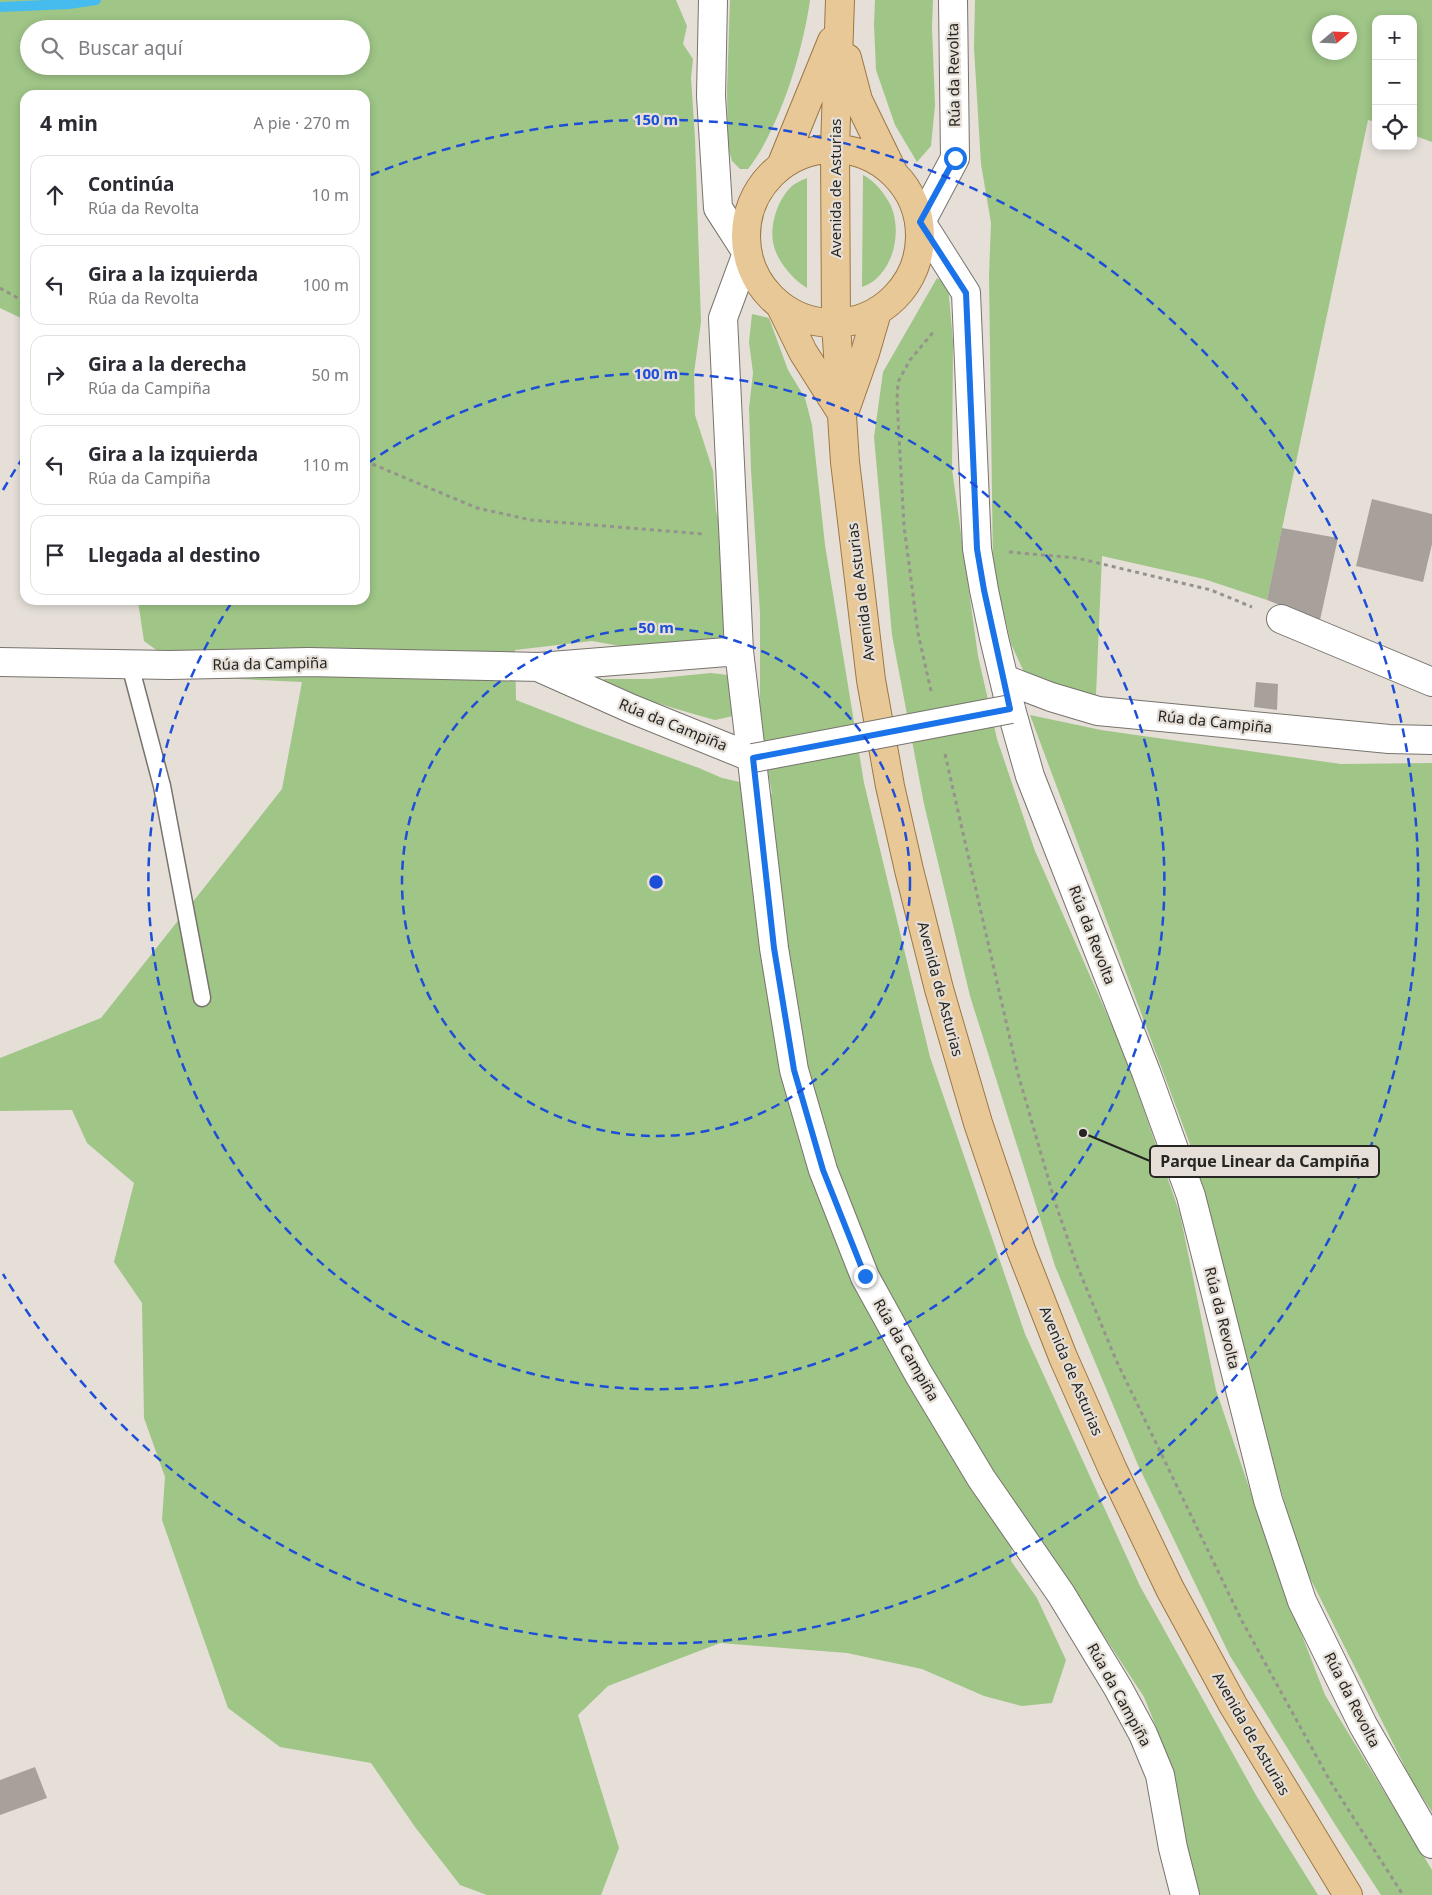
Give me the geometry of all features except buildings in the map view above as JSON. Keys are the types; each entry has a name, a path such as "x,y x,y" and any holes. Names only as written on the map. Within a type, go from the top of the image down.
{"main road":[{"path":"781,166 839,13"},
{"path":"839,13 858,100 894,174"},
{"name":"Avenida de Asturias","path":"839,13 835,148 836,324 846,462 871,680 892,795 939,989 978,1122 1021,1250 1063,1357 1117,1479 1170,1589 1233,1706 1348,1895"},
{"path":"835,148 851,151 880,162 908,190 917,208 920,222 919,254 908,283 877,312 857,321 836,324 799,317 772,300 758,281 747,253 749,212 760,187 781,166 802,154 835,148"},
{"path":"781,307 803,352 843,415"},
{"path":"843,415 877,312"}],"street":[{"path":"713,0 711,96 718,208 747,253 723,318 739,651 753,758 1010,709"},
{"name":"Rúa da Revolta","path":"953,0 955,158 920,222 966,293 977,549 1010,709 1030,776 1146,1072 1192,1196 1268,1500 1302,1601 1363,1725 1432,1844"},
{"path":"1281,619 1432,682"},
{"name":"Rúa da Campiña","path":"0,662 130,665 308,662 539,667 739,651"},
{"name":"Rúa da Campiña","path":"539,667 632,709 753,758 774,948 794,1070 823,1170 865,1276 918,1373 981,1478 1061,1594 1118,1688 1143,1734 1160,1775 1173,1848 1185,1895"},
{"name":"Rúa da Campiña","path":"1004,679 1050,697 1098,711 1389,739 1432,740"}],"lane":[{"path":"130,665 162,786 202,998"}],"path":[{"path":"0,288 20,299"},
{"path":"933,700 918,633 904,526 897,400 898,382 910,360 942,323 967,312"},
{"path":"370,463 477,508 531,520 734,536"},
{"path":"977,549 1077,558 1211,590 1281,619"},
{"path":"944,748 1018,1074 1055,1202 1076,1263 1116,1360 1242,1621 1330,1781 1404,1895"}],"green space":[{"path":"0,0 676,0 687,26 683,44 693,59 691,78 695,138 701,322 694,373 695,415 713,471 716,511 721,528 730,625 722,641 637,649 592,641 515,650 516,700 722,778 744,783 772,794 760,727 760,613 749,408 753,373 749,342 752,314 769,318 788,370 805,398 812,425 825,545 864,783 930,1057 1025,1334 1140,1586 1257,1797 1318,1895 1197,1895 1167,1766 1157,1729 1144,1697 1074,1590 1015,1509 1011,1561 1037,1598 1066,1660 1052,1703 1022,1706 984,1696 922,1669 847,1653 720,1643 608,1686 578,1715 619,1848 601,1895 487,1895 460,1885 415,1827 371,1763 280,1747 228,1708 162,1520 165,1477 144,1418 142,1303 114,1262 134,1183 87,1143 72,1110 0,1111 0,1058 101,1018 282,789 302,682 194,677 144,641 139,605 370,605 370,90 20,90 20,318 0,308"},
{"path":"730,0 810,0 796,65 780,111 760,152 748,169 740,169 732,161 728,147 727,91"},
{"path":"875,0 933,0 932,27 935,105 931,146 917,162 895,125 876,70"},
{"path":"975,0 1432,0 1432,142 1417,136 1417,15 1372,15 1372,121 1368,120 1267,600 1204,579 1102,556 1096,695 1061,686 1024,672 1011,644 993,566 989,276 991,223 981,164 974,48"},
{"path":"863,175 876,184 889,201 896,229 895,241 888,264 872,282 862,287"},
{"path":"807,178 807,288 790,274 777,256 772,235 775,215 784,195 792,186"},
{"path":"937,278 948,285 953,342 952,469 978,656 997,739 1035,851 1124,1053 1180,1214 1216,1390 1278,1573 1325,1695 1432,1870 1432,1895 1381,1895 1230,1656 1138,1465 1055,1266 970,996 924,804 892,635 874,437 883,372"},
{"path":"711,673 728,675 737,706 733,716 715,720 643,699 602,684 604,679 650,679"},
{"path":"1030,715 1101,730 1341,764 1432,763 1432,1812 1412,1781 1301,1560 1257,1406 1194,1155"}],"waterway":[{"path":"0,7 69,4 96,0"}],"place":[{"name":"Parque Linear da Campiña","path":"1083,1133"}],"route":[{"path":"865,1276 823,1170 794,1070 774,948 754,783 753,758 1010,709 977,549 966,293 920,222 955,158"}]}
